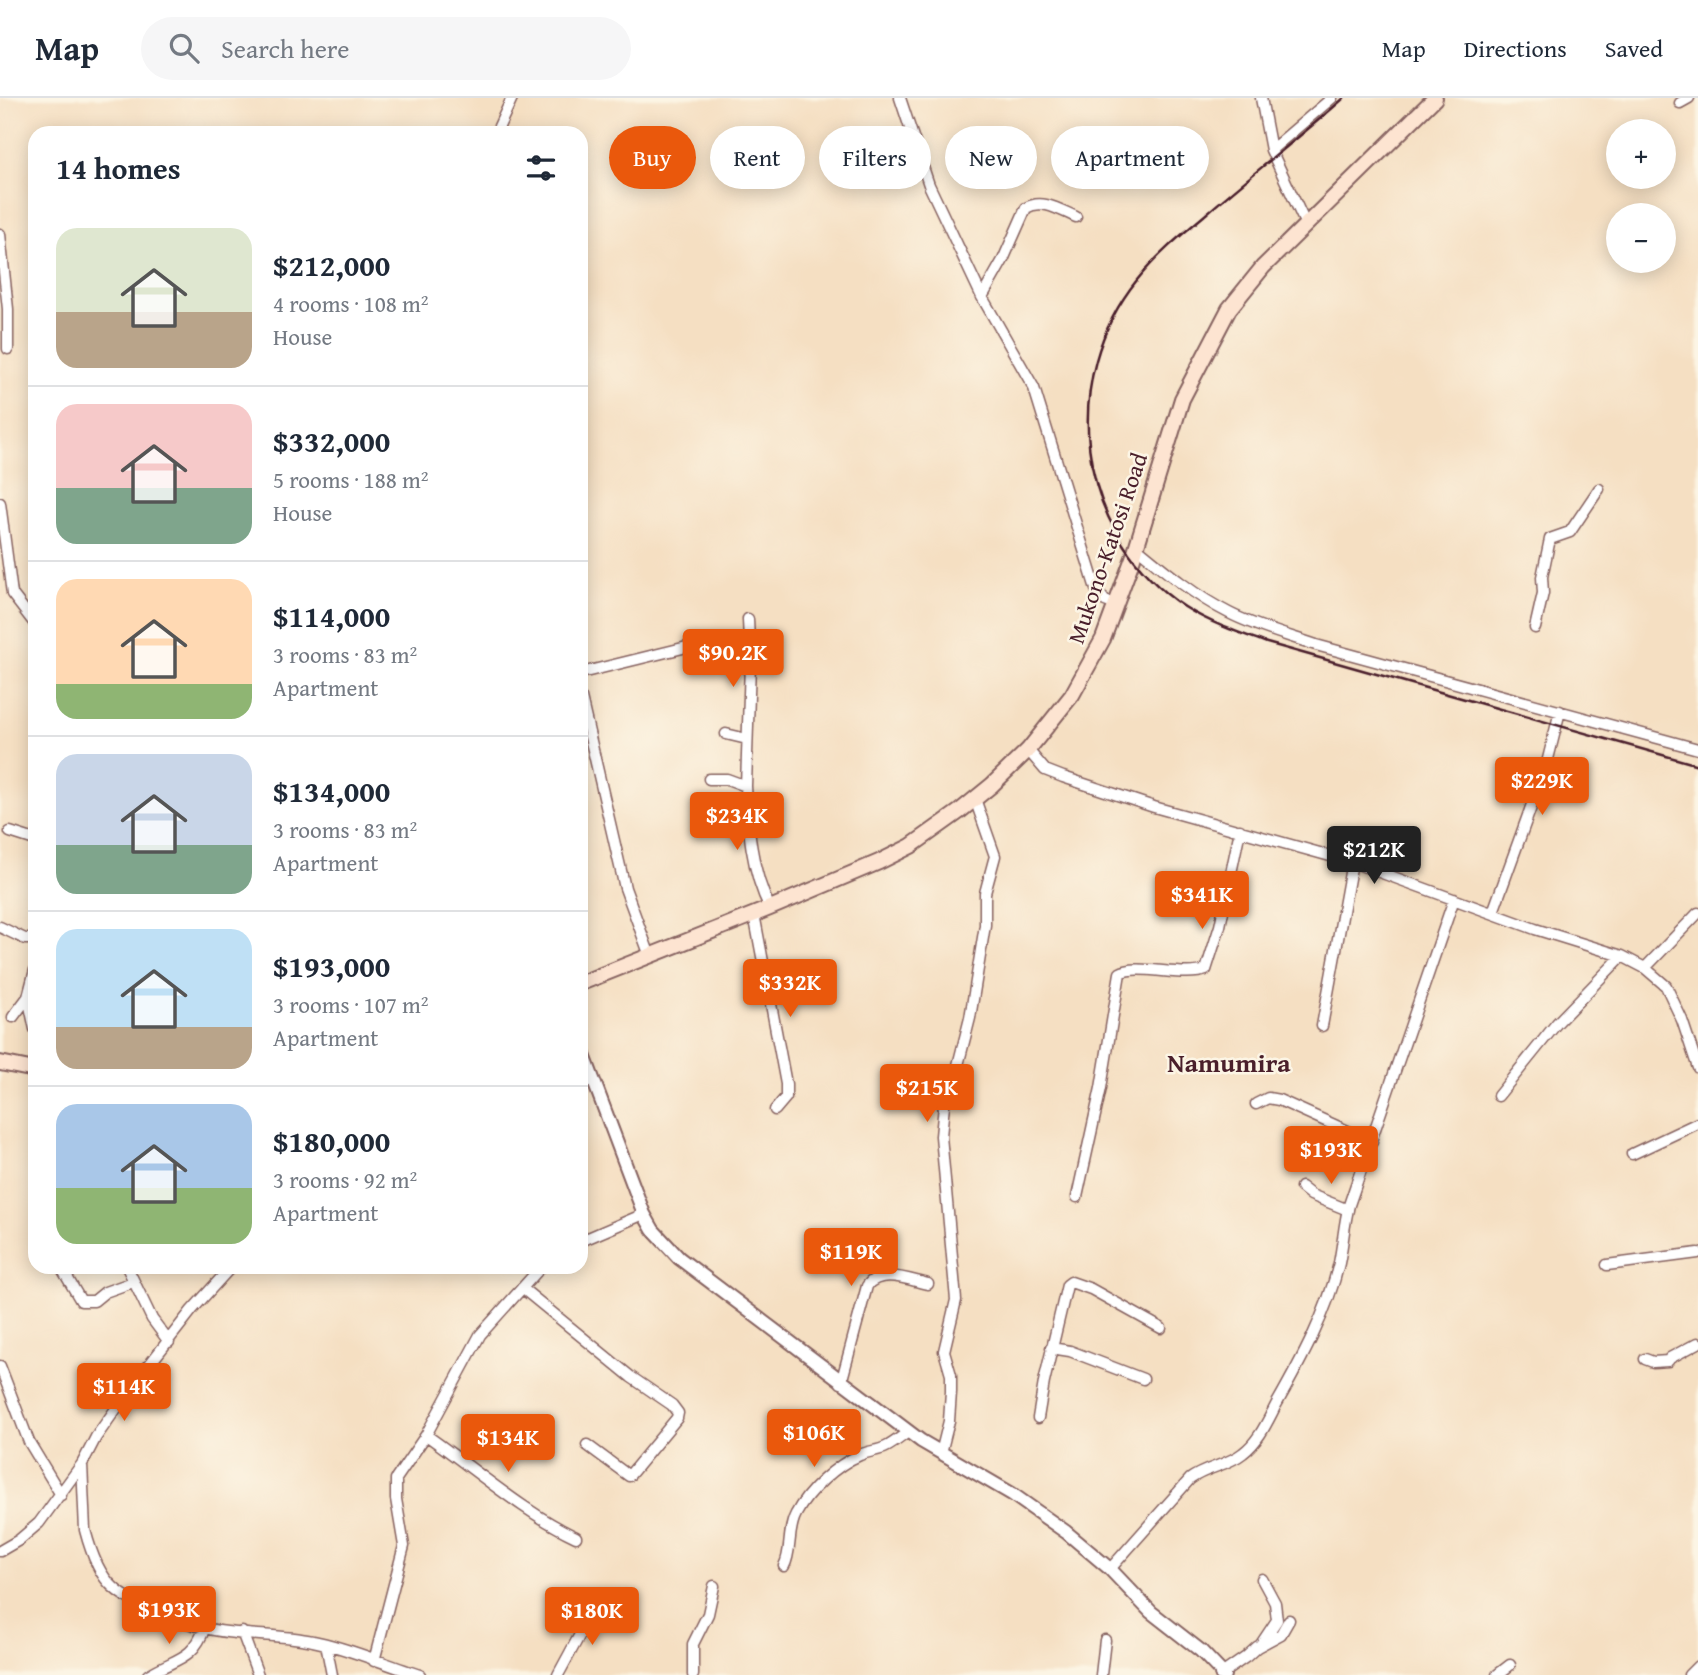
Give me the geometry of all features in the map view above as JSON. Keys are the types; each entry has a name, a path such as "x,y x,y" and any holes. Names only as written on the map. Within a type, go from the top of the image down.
{"main road":[{"name":"Mukono-Katosi Road","path":"588,980 770,908 911,846 975,799 1028,750 1072,695 1103,639 1136,547 1182,400 1229,309 1263,267 1435,98"},
{"path":"0,1063 28,1069"}],"street":[{"path":"499,126 512,98"},
{"path":"901,98 929,185 982,297 1034,388 1096,589 1105,601 1116,605"},
{"path":"1261,98 1271,150 1306,225"},
{"path":"1271,150 1332,98"},
{"path":"982,297 1003,260 1026,208 1034,203 1045,204 1076,217"},
{"path":"0,234 8,309 8,349"},
{"path":"1535,628 1550,540 1570,532 1599,489"},
{"path":"0,503 12,594 28,615"},
{"path":"1136,547 1191,590 1229,613 1271,630 1316,645 1698,749"},
{"path":"748,620 750,664 746,786 752,846 762,892 770,908"},
{"path":"588,671 691,646"},
{"path":"1493,912 1546,763 1560,711"},
{"path":"588,728 625,888 650,956"},
{"path":"726,734 747,739"},
{"path":"1028,750 1045,770 1063,777 1154,807 1352,862 1622,956 1645,968 1666,986 1693,1047 1698,1068"},
{"path":"709,779 727,779 746,786"},
{"path":"941,1452 949,1421 951,1392 951,1375 944,1351 956,1300 941,1136 944,1105 955,1077 970,1018 985,925 985,893 995,866 995,856 975,799"},
{"path":"1077,1198 1101,1088 1120,973 1128,970 1206,970 1220,926 1240,830"},
{"path":"10,832 28,838"},
{"path":"1322,1026 1352,862"},
{"path":"1110,1569 1190,1479 1242,1454 1258,1438 1297,1368 1320,1318 1339,1262 1348,1210 1405,1036 1454,899"},
{"path":"1645,968 1698,913"},
{"path":"754,914 786,1084 786,1097 775,1110"},
{"path":"0,927 28,939"},
{"path":"1498,1096 1557,1023 1622,956"},
{"path":"13,1017 28,997"},
{"path":"588,1066 644,1214 653,1230 679,1258 908,1432 1038,1511 1110,1569 1151,1612 1201,1651 1222,1674 1261,1644 1277,1620 1275,1603 1262,1579"},
{"path":"1256,1104 1268,1098 1279,1100 1372,1142"},
{"path":"1632,1154 1698,1123"},
{"path":"1301,1187 1311,1195 1348,1210"},
{"path":"588,1238 644,1214"},
{"path":"1607,1265 1698,1253"},
{"path":"65,1274 81,1301 94,1301 105,1292 133,1282"},
{"path":"130,1274 152,1319 169,1342"},
{"path":"0,1551 19,1540 39,1522 61,1495 118,1406 192,1310 225,1274"},
{"path":"374,1661 404,1546 396,1499 396,1479 426,1435 480,1335 535,1274"},
{"path":"841,1383 867,1286 871,1280 883,1276 928,1284"},
{"path":"1038,1418 1051,1348 1067,1285 1071,1282 1091,1289 1161,1328"},
{"path":"522,1288 631,1377 672,1405 678,1413 677,1418 629,1476 587,1444"},
{"path":"1645,1359 1668,1362 1670,1357 1698,1343"},
{"path":"1051,1348 1070,1352 1143,1379"},
{"path":"0,1366 29,1442 61,1495"},
{"path":"784,1566 788,1560 788,1538 796,1512 816,1489 848,1461 885,1448 908,1432"},
{"path":"426,1435 534,1512 576,1537"},
{"path":"82,1464 85,1530 108,1582 122,1594 142,1605 205,1627 228,1632 283,1635 326,1644 420,1675"},
{"path":"693,1675 693,1644 708,1614 714,1586"},
{"path":"558,1675 597,1603"},
{"path":"1261,1644 1272,1641 1289,1620"},
{"path":"148,1675 190,1654 197,1646 205,1627"},
{"path":"242,1632 258,1675"},
{"path":"1101,1675 1105,1640"},
{"path":"326,1644 332,1675"},
{"path":"1497,1675 1510,1665"},
{"path":"1689,1675 1698,1666"}],"railway":[{"path":"1344,98 1161,254 1137,280 1112,319 1096,361 1088,404 1089,449 1099,492 1116,533 1142,570 1176,601 1231,630 1267,643 1698,765"}],"district":[{"name":"Namumira","path":"1229,1062"}]}
